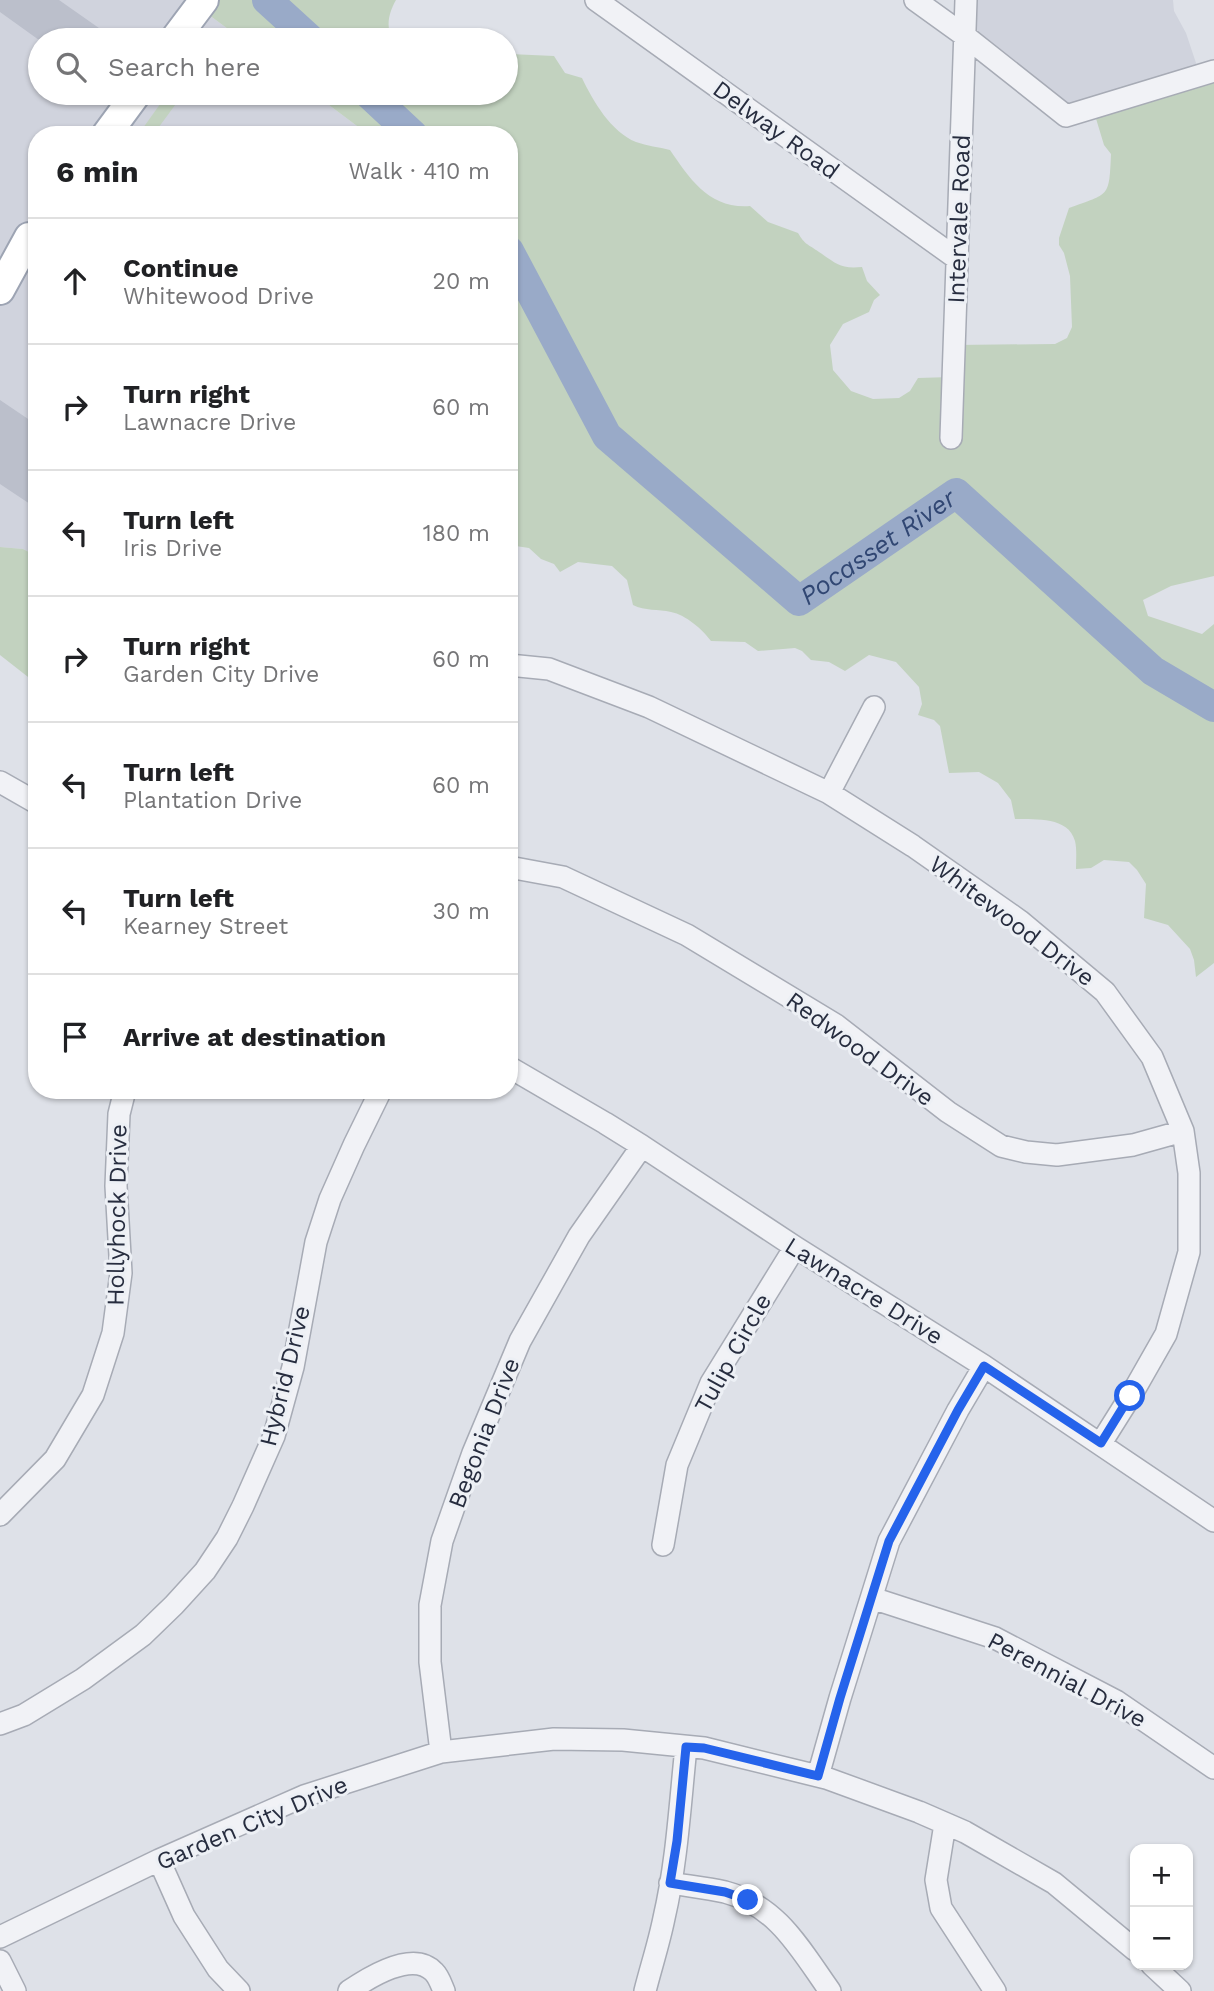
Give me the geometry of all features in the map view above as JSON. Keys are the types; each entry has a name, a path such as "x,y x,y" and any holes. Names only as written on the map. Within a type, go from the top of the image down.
{"main road":[{"path":"183,28 204,0"},
{"path":"112,126 127,105"},
{"path":"0,267 28,237"},
{"path":"0,290 28,241"}],"street":[{"name":"Delway Road","path":"596,0 956,258"},
{"path":"915,0 1066,116 1214,71"},
{"name":"Intervale Road","path":"951,438 966,0"},
{"name":"Whitewood Drive","path":"518,666 549,669 649,707 829,793 913,846 1020,921 1105,992 1152,1057 1183,1131 1189,1172 1189,1252 1166,1334 1101,1443"},
{"path":"829,793 874,706"},
{"path":"0,783 28,798"},
{"name":"Redwood Drive","path":"518,869 563,877 687,935 836,1026 948,1112 1001,1146 1057,1155 1133,1144 1183,1131"},
{"name":"Lawnacre Drive","path":"518,1072 605,1122 794,1247 984,1366 1214,1521"},
{"name":"Hollyhock Drive","path":"0,1514 55,1459 93,1395 113,1333 121,1273 116,1186 119,1114 123,1099"},
{"name":"Hybrid Drive","path":"0,1724 24,1715 83,1679 142,1635 205,1571 227,1538 274,1436 293,1367 316,1242 330,1199 377,1099"},
{"name":"Begonia Drive","path":"441,1752 430,1662 430,1605 442,1541 473,1452 520,1341 579,1236 642,1146"},
{"name":"Tulip Circle","path":"663,1545 677,1465 711,1383 794,1247"},
{"path":"818,1776 889,1541 984,1366"},
{"name":"Perennial Drive","path":"872,1598 995,1638 1116,1701 1214,1768"},
{"name":"Garden City Drive","path":"0,1937 159,1860 304,1796 441,1752 554,1739 623,1740 704,1748 818,1776 919,1812 965,1832 1054,1883 1130,1946"},
{"path":"645,1991 670,1883 686,1747"},
{"path":"945,1824 936,1880 941,1908 995,1991"},
{"path":"159,1860 184,1916 218,1969 239,1991"},
{"path":"670,1883 725,1892 748,1900 767,1911 787,1931 830,1991"},
{"path":"0,1961 15,1991"},
{"path":"349,1991 400,1964 422,1964 433,1970 444,1991"},
{"path":"1157,1970 1180,1991"}],"shaded area":[{"path":"0,0 204,0 205,12 227,28 28,28 28,105 329,105 357,126 28,126 28,552 0,547"},
{"path":"967,0 1173,0 1174,11 1186,33 1200,75 1065,119 973,54"}],"green space":[{"path":"204,0 396,0 391,9 389,28 227,28 205,12"},
{"path":"518,54 554,56 565,73 582,78 597,106 619,131 636,142 670,150 693,181 712,197 723,203 750,206 768,222 798,233 807,244 835,263 862,267 867,281 880,295 874,300 869,312 843,324 830,345 833,370 851,391 873,399 899,398 910,391 918,378 951,377 955,345 1055,344 1067,338 1072,327 1070,276 1059,238 1069,208 1100,196 1105,192 1109,179 1111,154 1104,145 1094,112 1214,72 1214,576 1171,586 1143,600 1148,616 1202,634 1214,624 1214,963 1196,977 1190,949 1168,925 1144,918 1146,884 1129,862 1104,860 1091,868 1076,869 1075,841 1065,827 1050,821 1015,819 1011,800 998,783 979,772 949,773 940,726 934,720 918,715 922,704 919,687 896,662 869,655 845,671 829,662 811,660 795,648 758,651 745,642 711,641 698,627 682,616 633,605 627,580 612,566 578,562 560,572 554,564 541,559 529,548 518,546 518,126 357,126 329,105 518,105"},
{"path":"159,105 175,105 160,126 144,126"},
{"path":"0,547 23,549 28,552 28,677 0,655"}],"building":[{"path":"0,0 59,0 99,28 28,28 28,32 0,12"},
{"path":"0,400 28,419 28,503 0,484"}],"waterway":[{"name":"Pocasset River","path":"267,0 298,28"},
{"name":"Pocasset River","path":"381,105 403,126"},
{"name":"Pocasset River","path":"518,268 607,436 799,601 956,493 1153,671 1214,707"}],"route":[{"path":"748,1900 725,1892 670,1883 686,1747 704,1748 818,1776 889,1541 925,1470 984,1366 1101,1443 1130,1396"}]}
